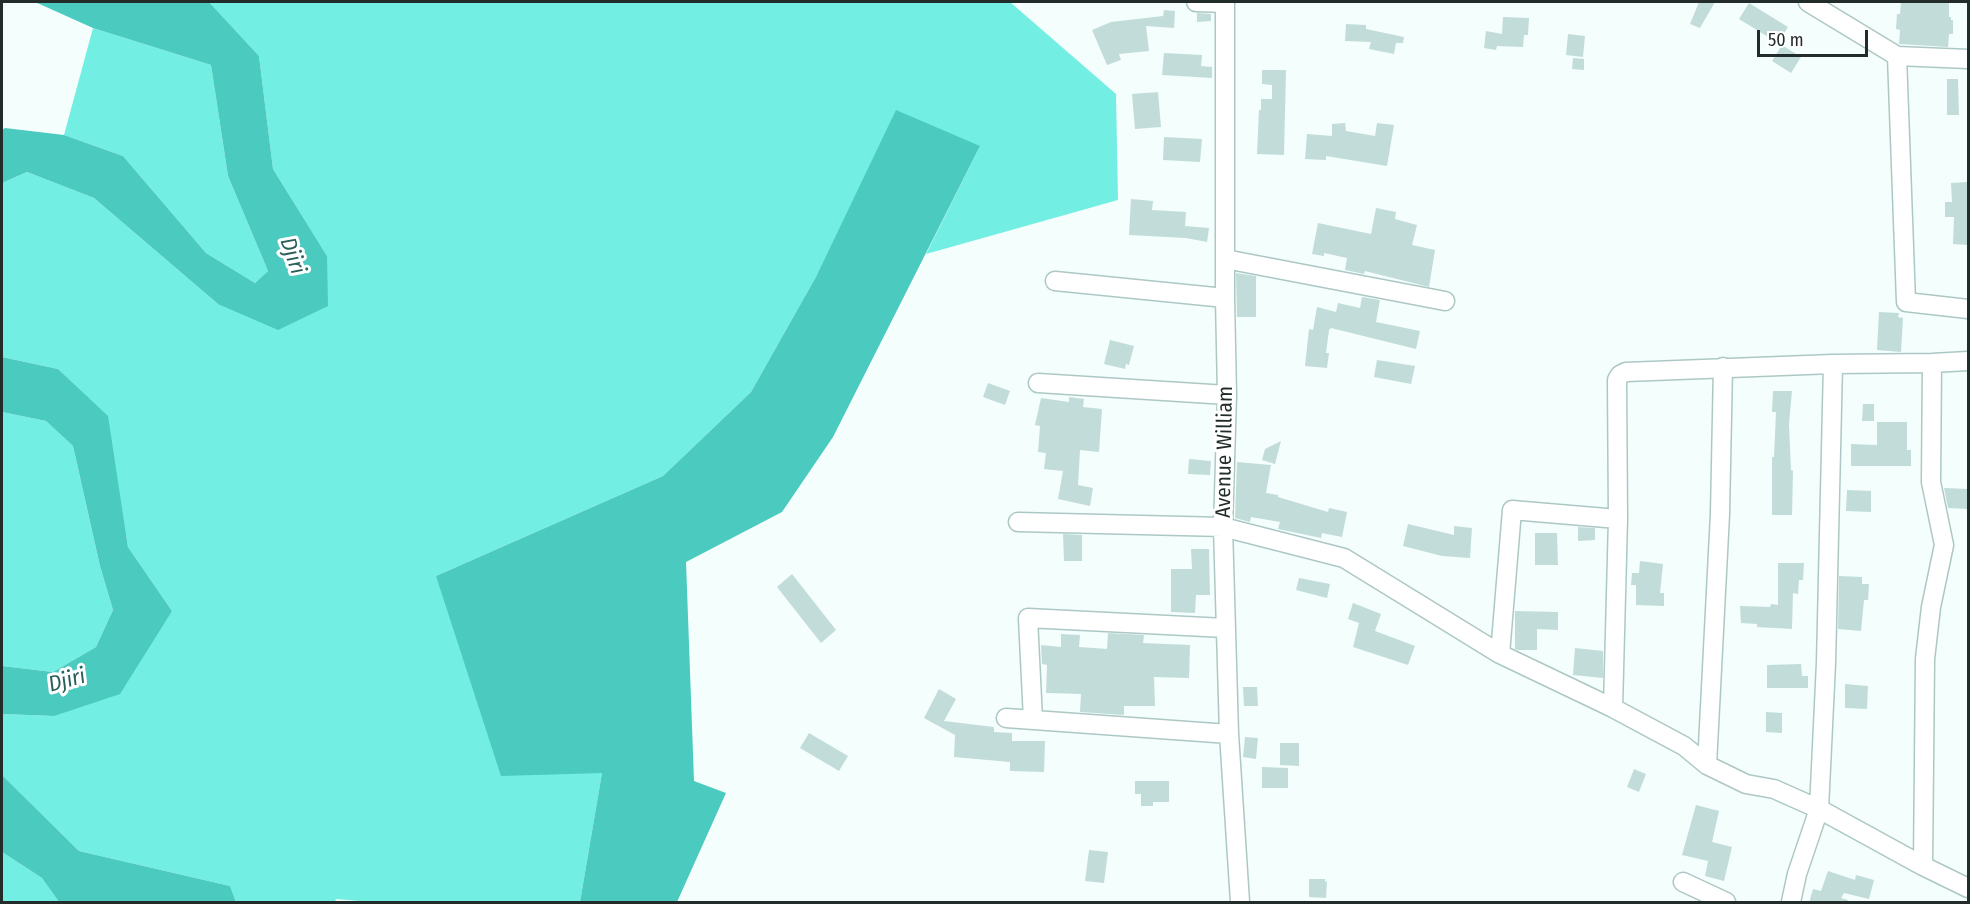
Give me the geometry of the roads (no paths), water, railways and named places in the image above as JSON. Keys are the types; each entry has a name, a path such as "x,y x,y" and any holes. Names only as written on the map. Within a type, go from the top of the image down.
{"street":[{"path":"1196,2 1226,2"},
{"name":"Avenue William","path":"1226,2 1227,395 1223,527 1229,734 1240,903"},
{"path":"1808,2 1898,56 1968,59"},
{"path":"1898,56 1906,302 1968,309"},
{"path":"1225,259 1445,302"},
{"path":"1055,281 1225,298"},
{"path":"1613,708 1617,380 1620,375 1626,372 1723,367 1968,361"},
{"path":"1923,866 1925,659 1931,608 1944,545 1931,482 1932,363"},
{"path":"1791,903 1797,874 1819,809 1826,663 1833,364"},
{"path":"1707,765 1720,514 1723,367"},
{"path":"1038,383 1227,395"},
{"path":"1500,654 1512,510 1617,519"},
{"path":"1018,522 1223,527 1344,558 1500,654 1613,708 1684,746 1707,765 1746,784 1774,789 1819,809 1968,888"},
{"path":"1034,720 1028,618 1225,628"},
{"path":"1006,718 1229,734"},
{"path":"1683,882 1726,903"}],"water":[{"name":"Djiri","path":"35,2 209,2 259,56 273,169 327,256 328,306 278,330 218,304 94,198 27,172 2,183 2,130 5,128 64,135 123,156 206,253 255,283 268,271 228,176 211,65 93,28"},
{"path":"896,110 980,146 833,437 782,512 686,562 694,781 726,793 677,902 580,902 602,773 501,776 436,576 663,476 751,392 817,275"},
{"name":"Djiri","path":"2,357 58,369 108,416 128,547 172,611 120,694 54,716 2,714 2,666 53,672 96,647 113,610 100,566 73,446 46,421 2,412"},
{"path":"2,775 79,851 230,886 236,902 59,902 42,878 2,852"}]}
